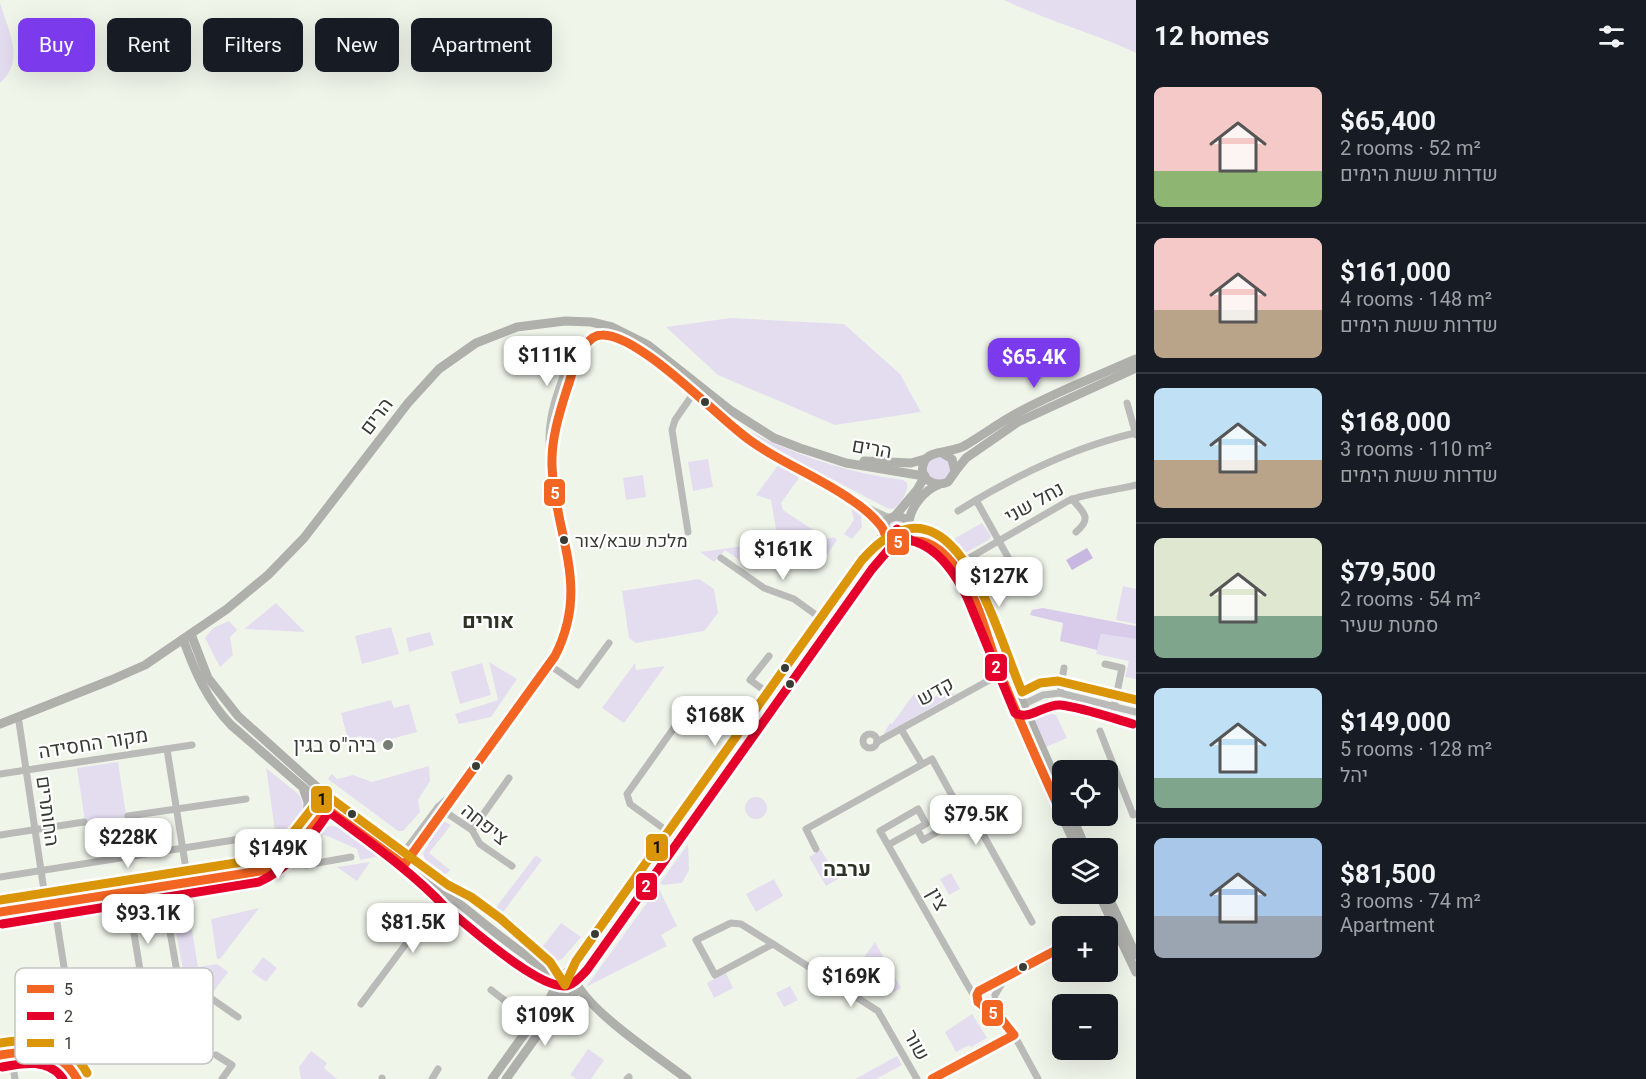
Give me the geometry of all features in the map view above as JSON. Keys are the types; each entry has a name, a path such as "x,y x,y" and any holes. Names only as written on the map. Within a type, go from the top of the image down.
{"main road":[{"name":"הרים","path":"0,724 125,674 167,651 242,598 293,550 324,514 414,396 439,369 451,358 476,343 517,327 548,322 582,321 625,332 659,352 719,402 751,425 787,443 857,465 924,476"},
{"path":"939,485 930,482 924,476 922,468 925,459 933,453 952,452 1030,406 1136,359"},
{"path":"826,622 877,560 890,547 909,535 909,517 929,490 948,482 966,458 1018,422 1136,368"},
{"name":"הרים","path":"814,453 886,463 914,463 925,459"},
{"path":"942,453 952,459 955,465 954,473"},
{"path":"898,471 911,479 914,494"},
{"path":"492,1079 533,1022 554,988 555,980 578,963 674,836 826,622 863,561 880,542 885,522 914,494 924,476"},
{"path":"892,517 902,517 910,525 941,543 958,565 1052,773"},
{"path":"883,530 889,541 919,540 958,565"},
{"path":"187,637 192,663 203,690 224,718 324,806 403,859"},
{"path":"187,637 213,686 232,709 331,798 403,859 529,958 555,972 572,976 585,996 605,1016 687,1079"},
{"path":"167,651 181,654 192,663"},
{"path":"1020,706 1052,790"},
{"path":"301,787 308,802 307,822"},
{"path":"506,1079 559,1005 575,993 586,968 674,836"},
{"path":"1118,924 1136,955"},
{"path":"1118,927 1136,972"},
{"path":"529,958 558,996 577,1000 605,1016"}],"street":[{"path":"403,859 548,664 564,637 570,616 572,596 552,463 556,427 576,362 584,347 595,335 609,335 625,343 656,363 753,442 851,500 892,517"},
{"path":"688,532 672,430 675,420 693,394"},
{"path":"958,511 1054,459 1092,444 1136,434 1127,403"},
{"name":"נחל שני","path":"958,565 1072,500 1136,485"},
{"path":"851,500 883,530"},
{"path":"976,500 1024,586"},
{"path":"1072,500 1086,519 1083,526 1076,532"},
{"path":"721,558 760,585 794,599 826,622"},
{"path":"548,664 578,685 609,643"},
{"path":"769,656 750,680 773,697"},
{"path":"1105,664 1122,668 1114,707"},
{"path":"1060,693 1064,668"},
{"name":"קדש","path":"877,742 1005,672"},
{"path":"1020,706 1043,695 1060,693 1136,712"},
{"path":"674,836 630,804 627,794 693,701"},
{"name":"החותרים","path":"18,722 41,870 63,968"},
{"path":"901,729 922,764"},
{"path":"1100,731 1133,815 1136,814"},
{"name":"מקור החסידה","path":"0,774 192,745"},
{"path":"167,749 188,882"},
{"path":"816,849 806,829 932,759 960,810"},
{"path":"472,830 509,778"},
{"path":"0,912 255,871 285,856 331,798"},
{"path":"128,816 246,799"},
{"path":"285,856 307,822 324,806"},
{"name":"צין","path":"917,829 926,824 918,809 880,831 967,984 980,1003 1008,1025"},
{"name":"ציפחה","path":"441,810 472,830 480,844 512,866"},
{"path":"888,845 917,829 923,840 972,813 1032,922"},
{"path":"0,835 84,822"},
{"path":"0,877 253,837"},
{"path":"285,856 306,866 351,857"},
{"path":"162,886 176,968"},
{"path":"128,891 140,968"},
{"path":"361,1004 447,894"},
{"name":"שור","path":"772,944 715,975 696,940 734,923 744,926 879,1012 917,1079"},
{"path":"1008,975 1000,984 991,1005 980,1003 977,995 982,989 1008,975 1052,952"},
{"path":"967,984 991,990 995,997"},
{"path":"491,990 533,1022"},
{"name":"צין","path":"995,997 997,1006 1038,1079"},
{"path":"213,1000 238,1017"},
{"path":"932,1079 1014,1035"},
{"path":"11,1053 15,1079"},
{"path":"0,1055 15,1053"},
{"path":"216,1055 232,1065 222,1079"},
{"path":"67,1064 77,1079"},
{"path":"432,1079 438,1069"}],"shaded area":[{"path":"1004,0 1136,0 1136,53 1037,14"},
{"path":"0,3 14,55 8,74 0,83"},
{"path":"731,318 844,324 900,374 921,412 835,425 718,375 666,327"},
{"path":"737,425 778,445 838,467 903,480 907,483 905,494 893,509 887,508 761,442"},
{"path":"944,455 953,468 944,482 927,477 927,460"},
{"path":"708,459 713,487 693,491 688,462"},
{"path":"779,464 801,475 781,503 783,510 827,539 834,537 837,540 824,559 804,545 796,554 781,542 777,535 771,500 756,495"},
{"path":"643,475 646,497 626,500 623,478"},
{"path":"850,503 857,506 865,515 861,517 862,527 852,539 844,534 854,520"},
{"path":"901,519 908,529 901,540 886,534 888,521"},
{"path":"982,523 991,536 989,540 963,554 950,541"},
{"path":"773,542 752,569 725,550 714,562 700,552"},
{"path":"1087,548 1093,558 1072,570 1066,560"},
{"path":"699,579 714,589 718,613 704,631 636,643 629,638 622,591"},
{"path":"1123,586 1136,589 1136,624 1116,620"},
{"path":"276,603 305,632 244,629"},
{"path":"1043,608 1136,626 1136,639 1101,634 1097,650 1060,641 1063,623 1030,615 1032,610"},
{"path":"229,621 237,630 230,637 233,655 220,667 205,638 213,628"},
{"path":"391,627 399,654 362,664 355,636"},
{"path":"430,632 434,645 409,652 406,638"},
{"path":"1101,634 1136,639 1136,679 1125,677 1129,661 1096,654"},
{"path":"489,662 517,679 491,717 459,724 455,714 498,700"},
{"path":"482,663 491,695 460,704 451,672"},
{"path":"635,663 636,670 665,666 624,723 602,708"},
{"path":"945,692 955,694 884,733 914,694 920,699 943,695"},
{"path":"391,700 394,708 409,704 417,732 364,746 361,736 348,739 341,713"},
{"path":"1041,706 1042,711 1056,715 1067,738 1046,747 1032,717 1035,708"},
{"path":"118,762 127,821 86,828 77,768"},
{"path":"429,766 430,781 418,800 420,812 403,831 398,831 328,779 332,774 337,779 353,775 372,782"},
{"path":"266,768 297,793 303,807 298,822 278,851"},
{"path":"752,797 760,797 767,804 767,812 760,819 752,819 745,812 745,804"},
{"path":"443,821 451,825 429,853 450,870 445,875 425,859 423,853"},
{"path":"326,827 337,827 380,856 360,860 357,849 325,835 316,836"},
{"path":"688,844 689,870 682,883 663,885 660,883"},
{"path":"821,850 838,879 826,886 809,857"},
{"path":"536,855 542,860 498,919 491,914"},
{"path":"370,862 357,881 337,867"},
{"path":"951,873 960,889 949,895 940,879"},
{"path":"774,879 783,896 756,912 746,894"},
{"path":"657,889 677,926 661,935 667,946 586,987"},
{"path":"188,900 192,927 175,930 171,903"},
{"path":"259,908 220,959 217,959 211,919"},
{"path":"561,923 581,937 562,959 556,961 540,950"},
{"path":"192,930 198,967 217,964 228,972 214,991 213,968 183,968 176,932"},
{"path":"875,942 901,988 894,992 857,967"},
{"path":"263,957 277,968 266,982 252,972"},
{"path":"726,973 733,988 714,998 707,983"},
{"path":"790,986 798,1000 784,1007 776,993"},
{"path":"972,1014 987,1038 956,1052 945,1032"},
{"path":"588,1049 604,1060 591,1079 577,1079 570,1075"},
{"path":"311,1051 327,1063 324,1068 337,1079 301,1079 299,1067"},
{"path":"897,1056 902,1065 876,1079 855,1079"}],"transit line":[{"name":"5","path":"0,912 273,869 288,858 327,809 404,865 555,656 565,630 570,606 571,583 554,492 552,466 554,437 576,361 588,342 599,335 617,338 653,359 751,441 858,505 878,522 889,540 895,542 922,541 934,546 949,559 972,594 1008,693 1052,793"},
{"name":"2","path":"2,924 259,882 290,861 329,812 404,869 445,907 524,969 557,985 572,984 587,970 872,569 890,548 897,529 906,538 932,550 959,583 967,597 1015,713 1032,714 1054,705 1060,705 1087,710 1133,724"},
{"name":"1","path":"0,900 268,858 280,849 318,801 329,797 448,885 471,897 501,919 550,962 565,985 576,961 862,560 894,534 922,529 946,541 966,565 984,597 1022,692 1040,683 1058,681 1136,700"},
{"name":"5","path":"932,1079 1014,1035 1002,1020 978,1002 977,995 979,991 1052,952"},
{"name":"1","path":"0,1043 15,1041"},
{"name":"5","path":"0,1055 15,1053"},
{"name":"5","path":"65,1064 77,1079"},
{"name":"1","path":"81,1064 87,1073"},
{"name":"2","path":"2,1067 43,1065 57,1072 63,1079"}],"place":[{"name":"מלכת שבא/צור","path":"564,540"},
{"name":"ביה\"ס בגין","path":"388,745"}],"district":[{"name":"אורים","path":"488,621"},
{"name":"ערבה","path":"847,869"}]}
